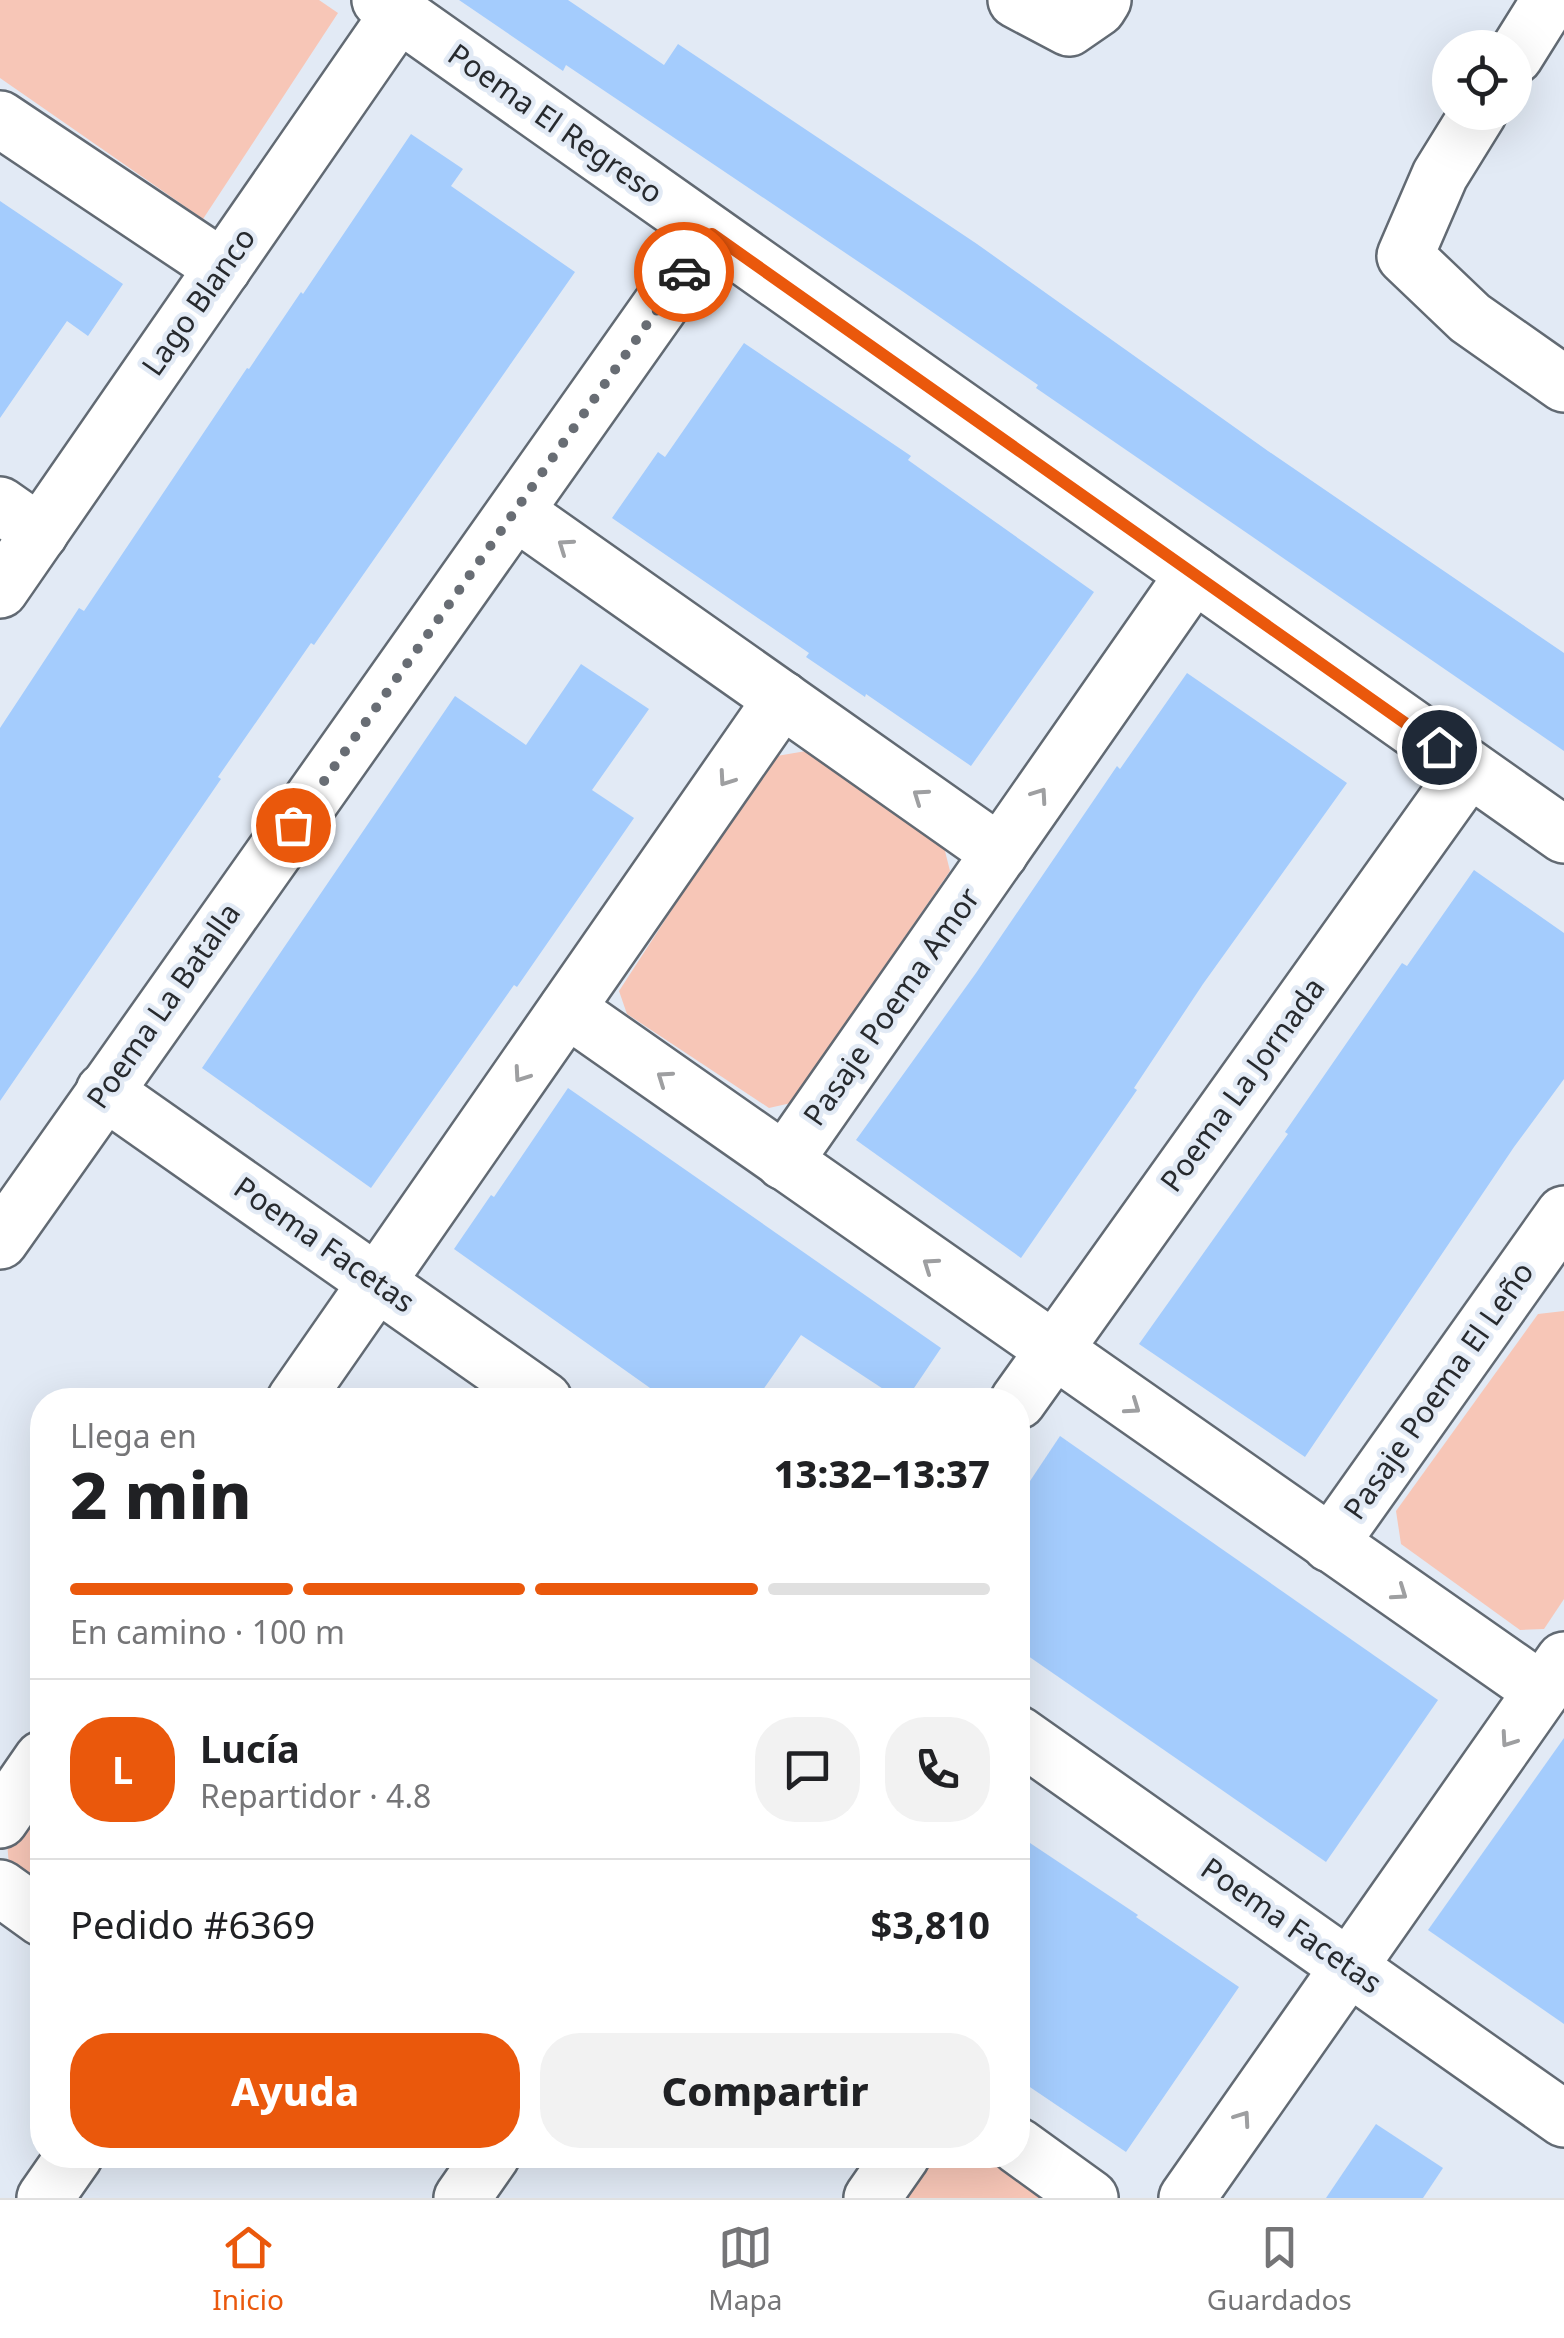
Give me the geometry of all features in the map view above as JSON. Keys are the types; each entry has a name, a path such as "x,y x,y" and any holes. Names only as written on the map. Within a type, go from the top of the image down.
{"street":[{"path":"1016,0 1086,14"},
{"path":"1531,30 1550,0"},
{"name":"Poema El Regreso","path":"389,7 1564,836"},
{"name":"Lago Blanco","path":"0,590 20,519 223,268 389,7"},
{"path":"0,119 223,268"},
{"path":"1468,130 1440,175 1406,256 1470,318 1564,384"},
{"name":"Poema La Batalla","path":"0,1241 712,234"},
{"path":"516,512 1000,853"},
{"name":"Pasaje Poema Amor","path":"784,1162 1194,574"},
{"path":"304,1388 782,699"},
{"name":"Poema La Jornada","path":"1027,1388 1469,769"},
{"path":"566,1009 1053,1351"},
{"name":"Poema Facetas","path":"104,1090 527,1388"},
{"name":"Pasaje Poema El Leño","path":"1330,1544 1558,1234"},
{"name":"Pasaje Poema El Leño","path":"1053,1351 1330,1544 1553,1676 1186,2198"},
{"name":"Poema Facetas","path":"1030,1742 1564,2119"},
{"path":"0,1820 30,1777"},
{"path":"0,1888 30,1909"},
{"path":"1030,2155 1090,2198"},
{"path":"45,2198 66,2168"},
{"path":"462,2198 483,2168"},
{"path":"872,2198 893,2168"}],"shaded area":[{"path":"0,0 319,0 338,13 203,219 0,78"},
{"path":"806,751 942,839 950,871 791,1103 769,1108 627,1014 619,991 771,757"},
{"path":"1564,1311 1564,1599 1544,1629 1520,1630 1401,1544 1396,1511 1538,1314"},
{"path":"30,1808 30,1892 10,1878 7,1842"},
{"path":"928,2168 1003,2168 1044,2198 906,2198"}],"building":[{"path":"459,0 568,0 664,65 678,44 977,244 1268,451 1564,653 1564,751 1036,388 1038,385 902,291 566,65 563,71"},
{"path":"411,134 463,169 451,186 575,272 218,777 221,779 0,1101 0,728 79,608 84,611"},
{"path":"0,201 123,284 88,336 67,321 0,418"},
{"path":"744,343 911,456 908,460 1094,592 971,766 806,657 809,653 612,518 658,452 665,457"},
{"path":"581,664 649,709 592,790 634,818 371,1188 202,1068 455,696 526,745"},
{"path":"1187,673 1347,783 1203,984 1134,1088 1137,1090 1021,1258 856,1140 1117,766 1120,769"},
{"path":"1474,870 1564,933 1564,1079 1305,1457 1139,1344 1288,1134 1285,1132 1402,963 1407,966"},
{"path":"568,1088 941,1348 914,1388 882,1388 801,1335 764,1388 650,1388 454,1249 491,1195 494,1197"},
{"path":"1060,1436 1438,1700 1326,1862 1030,1657 1030,1481"},
{"path":"1564,1738 1564,2024 1428,1930"},
{"path":"1030,1843 1239,1987 1126,2152 1030,2087"},
{"path":"1376,2124 1443,2168 1423,2198 1326,2198"}],"way so far":[{"path":"293,825 684,272"}],"route":[{"path":"684,272 712,234 1439,747"}]}
